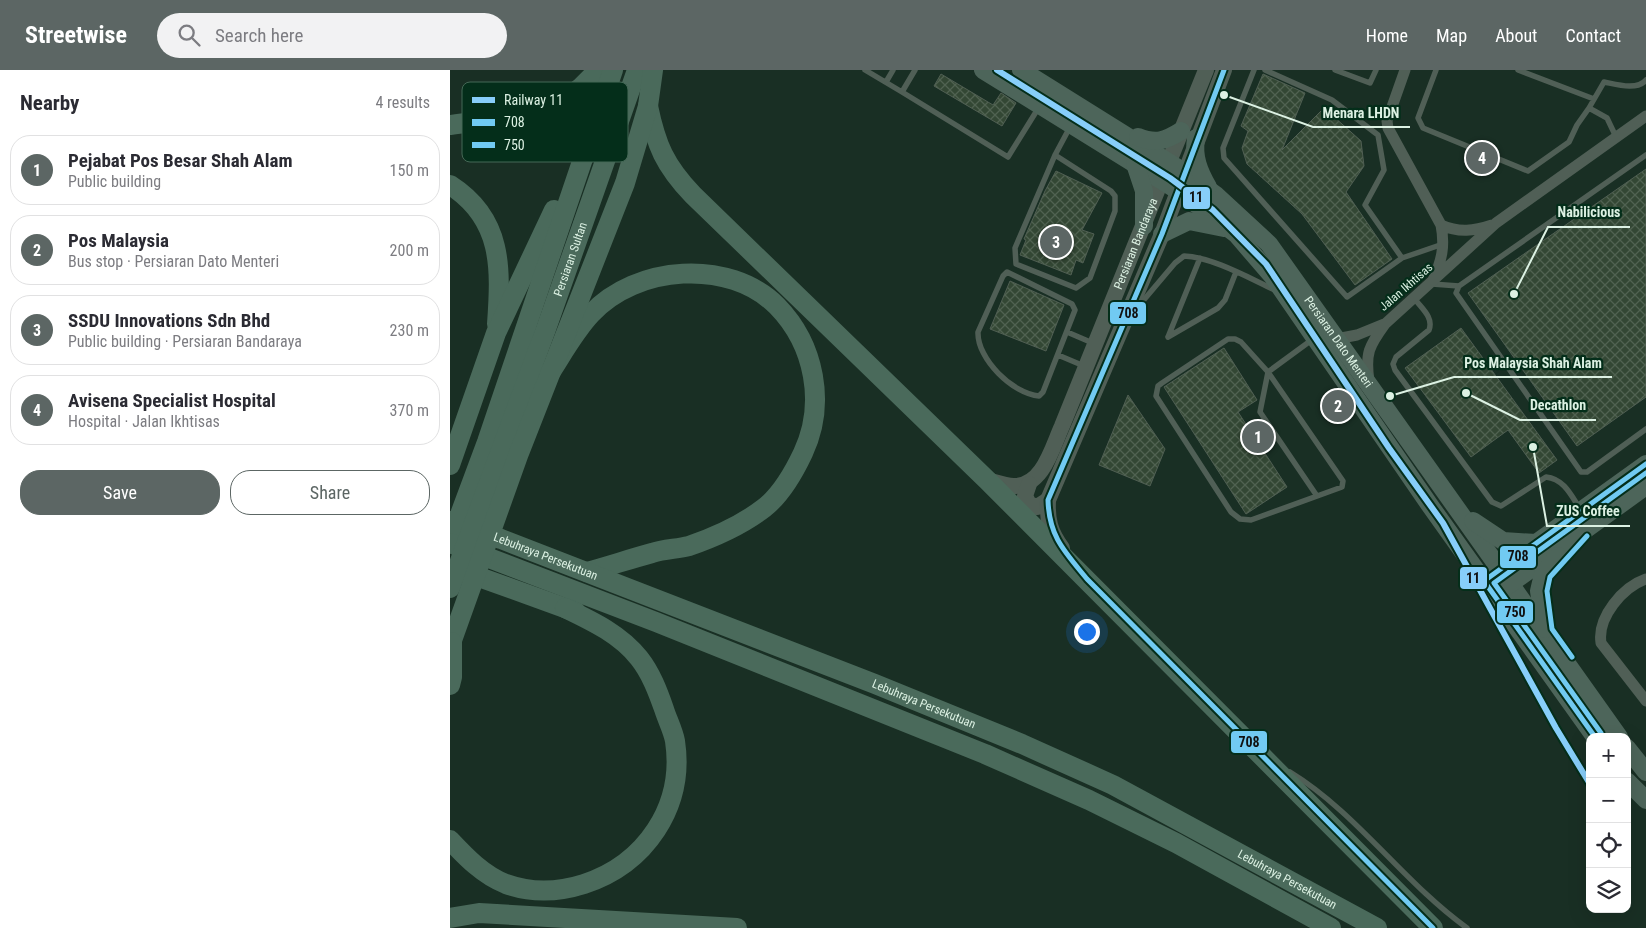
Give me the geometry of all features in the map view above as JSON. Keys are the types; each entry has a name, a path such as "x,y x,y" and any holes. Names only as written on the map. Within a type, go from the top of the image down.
{"highway":[{"path":"587,82 597,70"},
{"name":"Persiaran Sultan","path":"609,82 613,70"},
{"name":"Persiaran Sultan","path":"628,95 637,70"},
{"path":"550,373 625,183 648,106 653,70"},
{"path":"648,106 663,157 675,176 1087,579 1434,928"},
{"path":"450,465 496,333 564,190 580,162"},
{"name":"Persiaran Sultan","path":"503,448 584,162"},
{"name":"Persiaran Sultan","path":"503,448 604,162"},
{"path":"450,185 480,211 495,242 500,274 496,333"},
{"path":"450,543 503,448 550,373 592,312 634,284 650,278 682,274 722,277 746,286 776,306 799,337 812,367 816,412 807,444 794,473 764,508 722,533 688,546 655,552 587,572"},
{"path":"450,588 503,448"},
{"path":"450,685 452,677 451,644 503,448"},
{"name":"Lebuhraya Persekutuan","path":"450,521 587,572 1022,744 1113,785 1378,928"},
{"name":"Lebuhraya Persekutuan","path":"450,543 656,622 985,754 1089,800 1176,843 1330,928"},
{"path":"450,566 607,623 656,622"},
{"path":"450,840 474,866 505,884 532,890 566,889 602,878 620,867 637,854 664,818 675,781 675,741 657,689 640,659 623,642 601,626 565,608"},
{"path":"450,918 479,913 737,928"}],"main road":[{"name":"Persiaran Dato Menteri","path":"982,70 1176,190 1230,229 1273,277 1592,733"},
{"name":"Persiaran Dato Menteri","path":"1021,70 1176,167 1209,190 1270,244 1370,388 1459,510 1616,733"},
{"name":"Persiaran Bandaraya","path":"1189,135 1206,70"},
{"name":"Persiaran Bandaraya","path":"1087,579 1052,534 1047,519 1048,500 1162,234 1176,190 1176,167 1189,135 1224,70"},
{"path":"1110,125 1151,143 1189,135 1196,161 1209,190"},
{"path":"1135,164 1144,191 1144,226"},
{"name":"Persiaran Bandaraya","path":"1029,484 1040,472 1062,426 1161,181 1176,167"},
{"path":"1162,234 1189,221 1230,229"},
{"path":"1506,576 1536,543 1646,464"},
{"path":"987,480 1013,486 1029,484 1025,496 1029,504 1038,507 1048,500"},
{"path":"1489,588 1576,535 1646,486"},
{"path":"1459,510 1484,530 1503,541 1536,543"},
{"path":"1545,632 1539,592 1543,574 1576,535"},
{"path":"1631,753 1646,772"},
{"path":"1631,785 1646,800"}],"street":[{"path":"1405,70 1388,114 1388,128 1441,225 1445,243 1442,261 1432,284"},
{"name":"Jalan Ikhtisas","path":"1370,388 1366,361 1371,343 1385,324 1432,284 1496,224 1646,116"},
{"name":"Jalan Ikhtisas","path":"1441,225 1462,231 1479,230 1496,224"},
{"path":"1336,339 1357,335 1385,324"},
{"path":"1646,579 1632,585 1621,595 1607,617 1601,638 1602,643 1646,702"}],"lane":[{"path":"865,70 1008,156 1040,105"},
{"path":"886,82 893,70"},
{"path":"902,92 915,70"},
{"path":"1254,70 1222,148 1224,158 1347,297 1402,258 1445,243"},
{"path":"1265,70 1332,100 1378,135 1384,170 1365,205 1402,258"},
{"path":"1335,70 1370,84 1376,70"},
{"path":"1436,70 1418,118 1423,128 1528,171 1569,142 1577,125 1604,82 1634,86 1643,84 1646,80"},
{"path":"1518,70 1594,99"},
{"path":"1589,108 1607,118 1616,138"},
{"path":"1055,155 1111,191 1115,196 1115,211 1090,278 1076,288 1016,264 1014,256 1015,248 1055,155 1072,125"},
{"path":"1432,284 1459,286 1646,155"},
{"path":"1123,325 1175,263 1184,256 1200,258 1236,272 1286,296"},
{"path":"1200,258 1168,337 1218,308 1225,300 1236,272"},
{"path":"1007,272 1072,304 1075,310 1058,355 1043,392 1038,396 1014,388 992,365 978,341 978,332 1003,276 1007,272"},
{"path":"1459,286 1457,298 1581,472 1587,472 1646,429"},
{"path":"1414,298 1431,320 1431,325 1429,330 1396,357 1393,364 1395,370 1492,502 1501,506 1546,477 1555,478 1562,482 1582,510"},
{"path":"1067,332 1096,344"},
{"path":"1315,338 1268,372 1260,412 1317,496"},
{"path":"1228,339 1235,339 1241,342 1268,372 1343,481 1342,487 1251,520 1245,520 1234,516 1156,396 1158,386 1162,382 1228,339"},
{"path":"1058,355 1086,367"},
{"path":"1258,753 1312,786 1406,876 1446,912 1468,928"}],"building":[{"path":"941,74 993,105 1001,93 1016,103 1002,126 934,86"},
{"path":"1263,74 1305,93 1282,150 1324,108 1361,141 1364,166 1346,192 1392,259 1355,285 1302,214 1247,164 1242,148 1248,131 1241,126"},
{"path":"1646,169 1646,397 1577,446 1468,293"},
{"path":"1056,171 1102,193 1082,230 1094,234 1083,263 1076,260 1071,275 1020,255 1026,240 1024,239"},
{"path":"1010,281 1064,305 1046,351 990,329"},
{"path":"1461,328 1557,460 1539,473 1508,430 1471,457 1405,368"},
{"path":"1224,348 1257,400 1238,412 1287,487 1246,514 1164,387"},
{"path":"1128,395 1165,449 1150,486 1099,465"}],"rail line":[{"name":"11","path":"997,70 1170,178 1213,210 1266,264 1389,448 1443,523 1556,728 1586,778"}],"transit line":[{"name":"708","path":"1224,70 1162,234 1048,500 1051,524 1065,552 1087,579 1433,928"},
{"name":"708","path":"1592,733 1484,581 1646,464"},
{"name":"750","path":"1601,733 1494,583 1646,473"},
{"name":"750","path":"1572,657 1552,629 1547,591 1550,577 1587,536"}],"place":[{"name":"Menara LHDN","path":"1224,95"},
{"name":"Avisena Specialist Hospital","path":"1482,158"},
{"name":"SSDU Innovations Sdn Bhd","path":"1056,242"},
{"name":"Nabilicious","path":"1514,294"},
{"name":"Decathlon","path":"1466,393"},
{"name":"Pos Malaysia Shah Alam","path":"1390,396"},
{"name":"Pos Malaysia","path":"1338,406"},
{"name":"Pejabat Pos Besar Shah Alam","path":"1258,437"},
{"name":"ZUS Coffee","path":"1533,447"}]}
